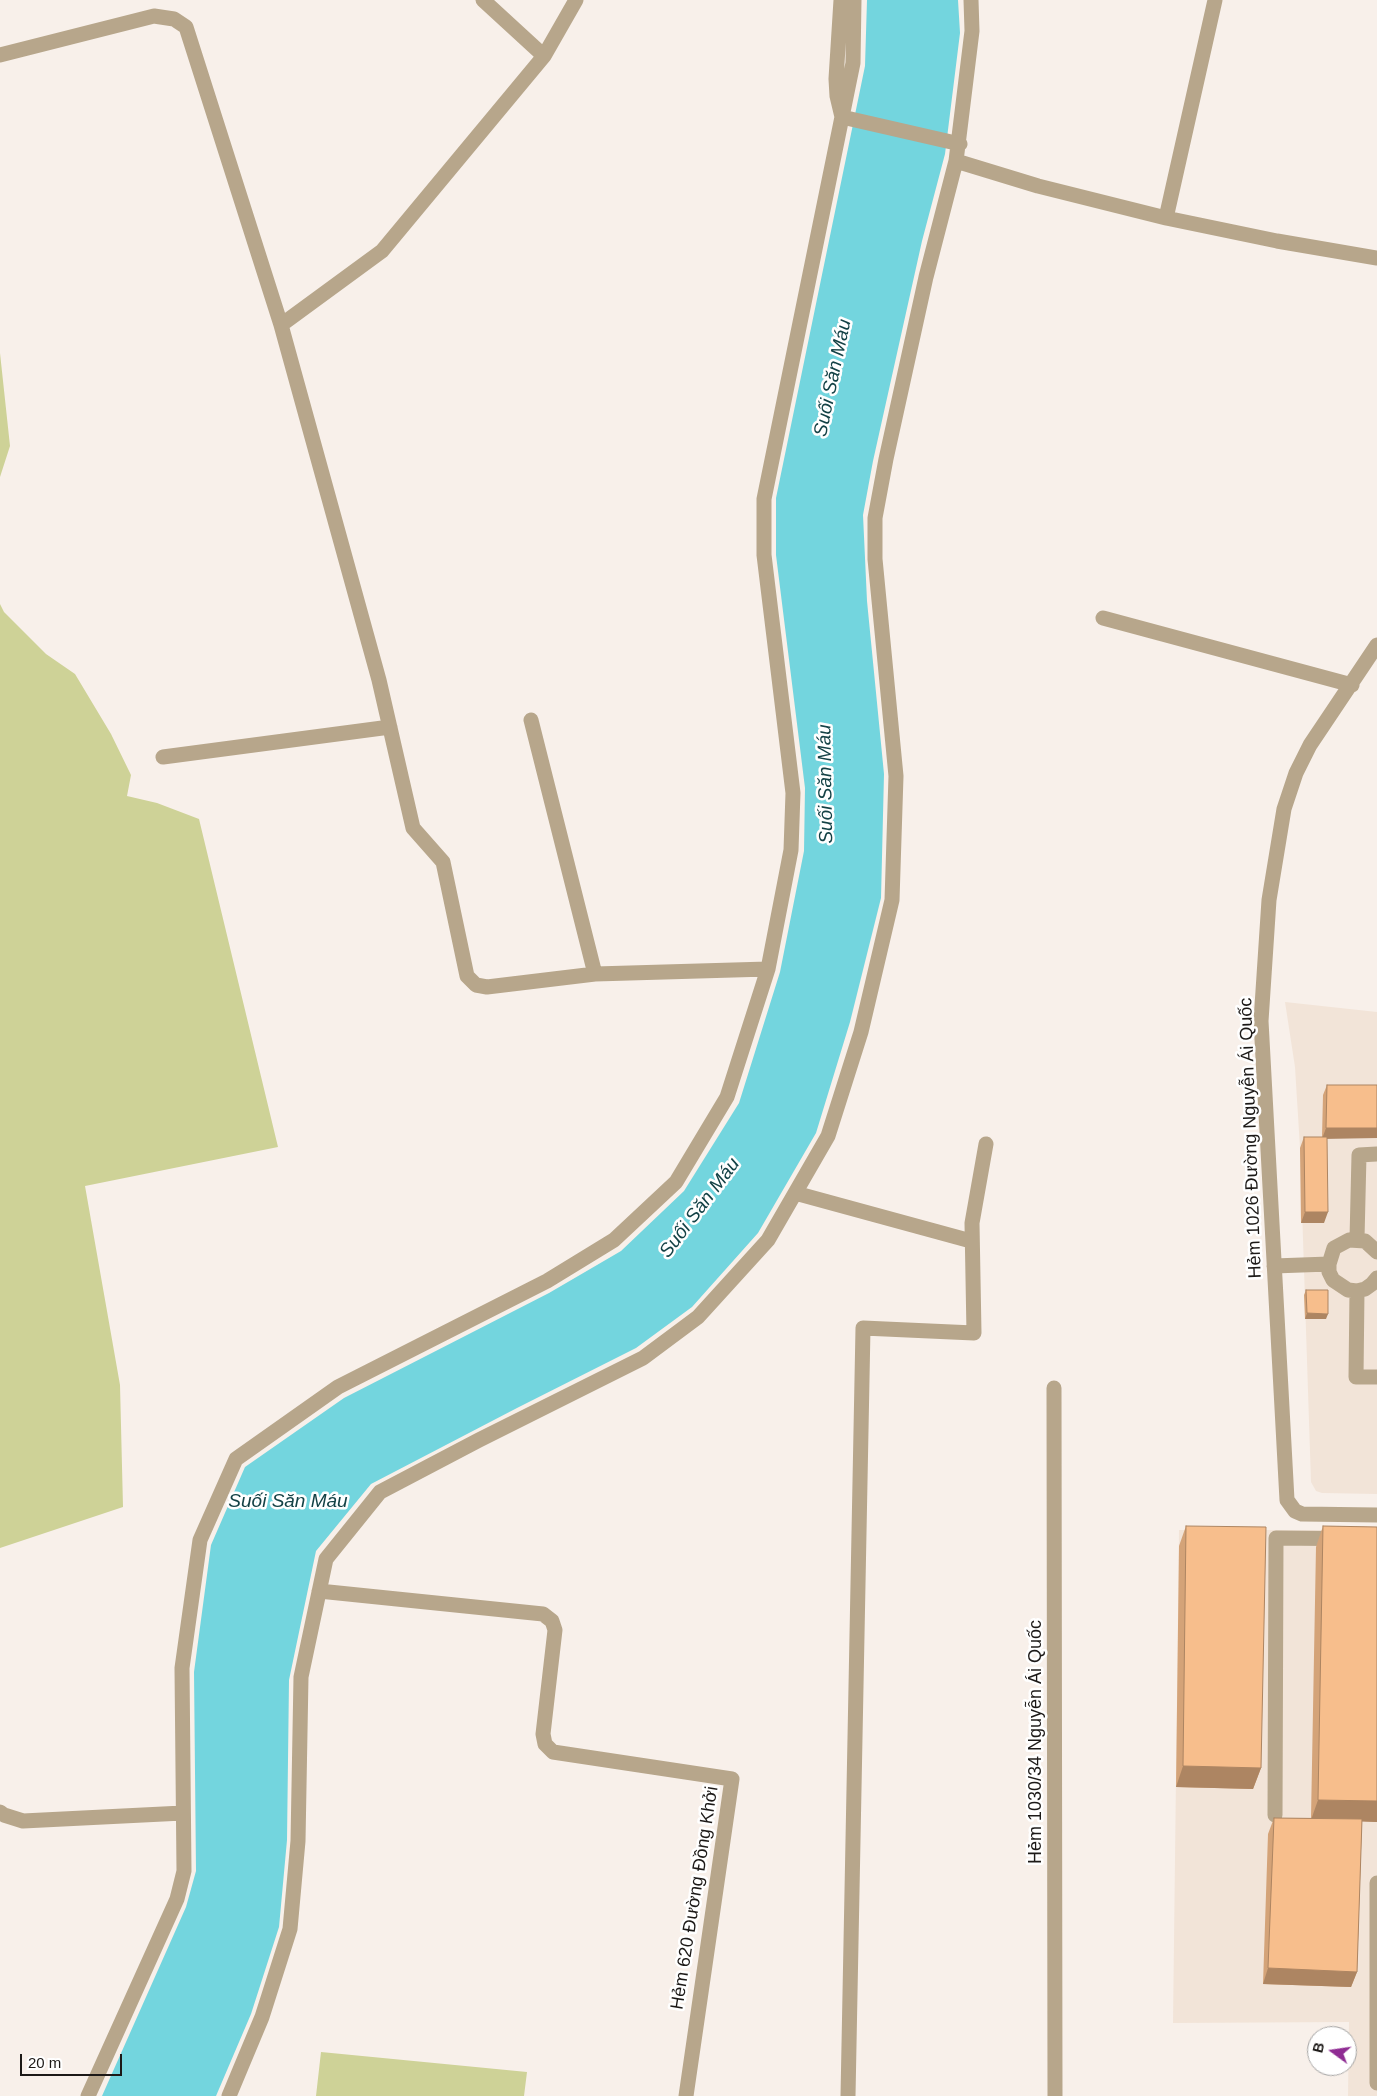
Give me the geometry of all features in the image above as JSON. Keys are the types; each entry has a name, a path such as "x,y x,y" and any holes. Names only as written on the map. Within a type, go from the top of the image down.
{"street":[{"path":"483,0 544,56"},
{"path":"281,326 382,251 544,56 576,0"},
{"path":"841,0 836,79 837,96 842,117"},
{"path":"88,2096 177,1899 184,1871 182,1668 200,1540 236,1458 338,1387 547,1281 614,1240 676,1182 727,1097 768,969 791,850 793,792 764,555 764,499 853,63 854,0"},
{"path":"229,2096 262,2017 290,1929 298,1841 301,1676 326,1559 380,1492 643,1358 698,1317 768,1240 828,1136 861,1032 892,900 896,776 875,560 875,518 888,449 926,277 960,144 972,31 970,0"},
{"path":"1166,218 1215,0"},
{"path":"0,55 154,16 174,18 186,27 281,326 390,728 413,828 443,862 467,976 476,985 487,987 594,974 768,969"},
{"path":"842,117 960,144"},
{"path":"956,161 1038,186 1166,218 1277,241 1377,258"},
{"path":"1103,618 1352,685"},
{"name":"Hẻm 1026 Đường Nguyễn Ái Quốc","path":"1377,645 1310,745 1296,773 1284,809 1276,848 1269,900 1261,1021 1287,1500 1296,1511 1302,1514 1377,1515"},
{"path":"530,720 594,974"},
{"path":"163,756 390,728"},
{"path":"848,2096 863,1328 974,1333 972,1223 986,1144"},
{"path":"1357,1239 1359,1155 1377,1154"},
{"path":"796,1193 971,1241"},
{"path":"1377,1252 1365,1241 1349,1240 1334,1248 1328,1264 1333,1280 1340,1286 1357,1291 1365,1289 1377,1278"},
{"path":"1274,1266 1328,1264"},
{"path":"1357,1291 1356,1377 1377,1377"},
{"name":"Hẻm 1030/34 Nguyễn Ái Quốc","path":"1054,1388 1055,2096"},
{"path":"1275,1815 1276,1538 1377,1539"},
{"name":"Hẻm 620 Đường Đồng Khởi","path":"319,1591 543,1614 552,1621 555,1630 543,1734 545,1744 553,1752 732,1779 686,2096"},
{"path":"0,1812 23,1821 183,1813"},
{"path":"1377,1883 1377,2083"}],"shaded area":[{"path":"1285,1002 1377,1012 1377,1494 1322,1493 1316,1491 1311,1482 1300,1148 1295,1067"},
{"path":"1179,1530 1377,1530 1377,2096 1348,2096 1348,2076 1357,2076 1357,2026 1349,2026 1349,2022 1173,2023"}],"green space":[{"path":"0,353 10,446 0,477"},
{"path":"0,604 4,612 46,654 75,674 111,734 131,775 127,796 157,803 199,819 278,1147 85,1186 120,1385 123,1507 0,1548"},
{"path":"321,2052 527,2072 524,2096 316,2096"}],"water":[{"name":"Suối Săn Máu","path":"867,0 958,0 960,33 945,154 922,241 873,461 863,515 867,601 884,774 881,898 850,1022 816,1133 758,1233 692,1307 636,1348 371,1484 316,1551 289,1680 287,1840 279,1927 251,2014 216,2096 102,2096 186,1907 196,1871 194,1672 211,1545 245,1467 344,1398 549,1293 621,1251 684,1191 739,1103 780,972 804,851 805,788 776,555 776,498 865,66"}],"building":[{"path":"1327,1085 1377,1085 1377,1128 1326,1128"},
{"path":"1304,1137 1327,1137 1328,1212 1305,1212"},
{"path":"1306,1290 1328,1290 1328,1314 1307,1313"},
{"path":"1186,1526 1266,1527 1261,1768 1183,1766"},
{"path":"1323,1526 1377,1527 1377,1801 1318,1800"},
{"path":"1274,1818 1362,1819 1357,1972 1268,1968"}]}
